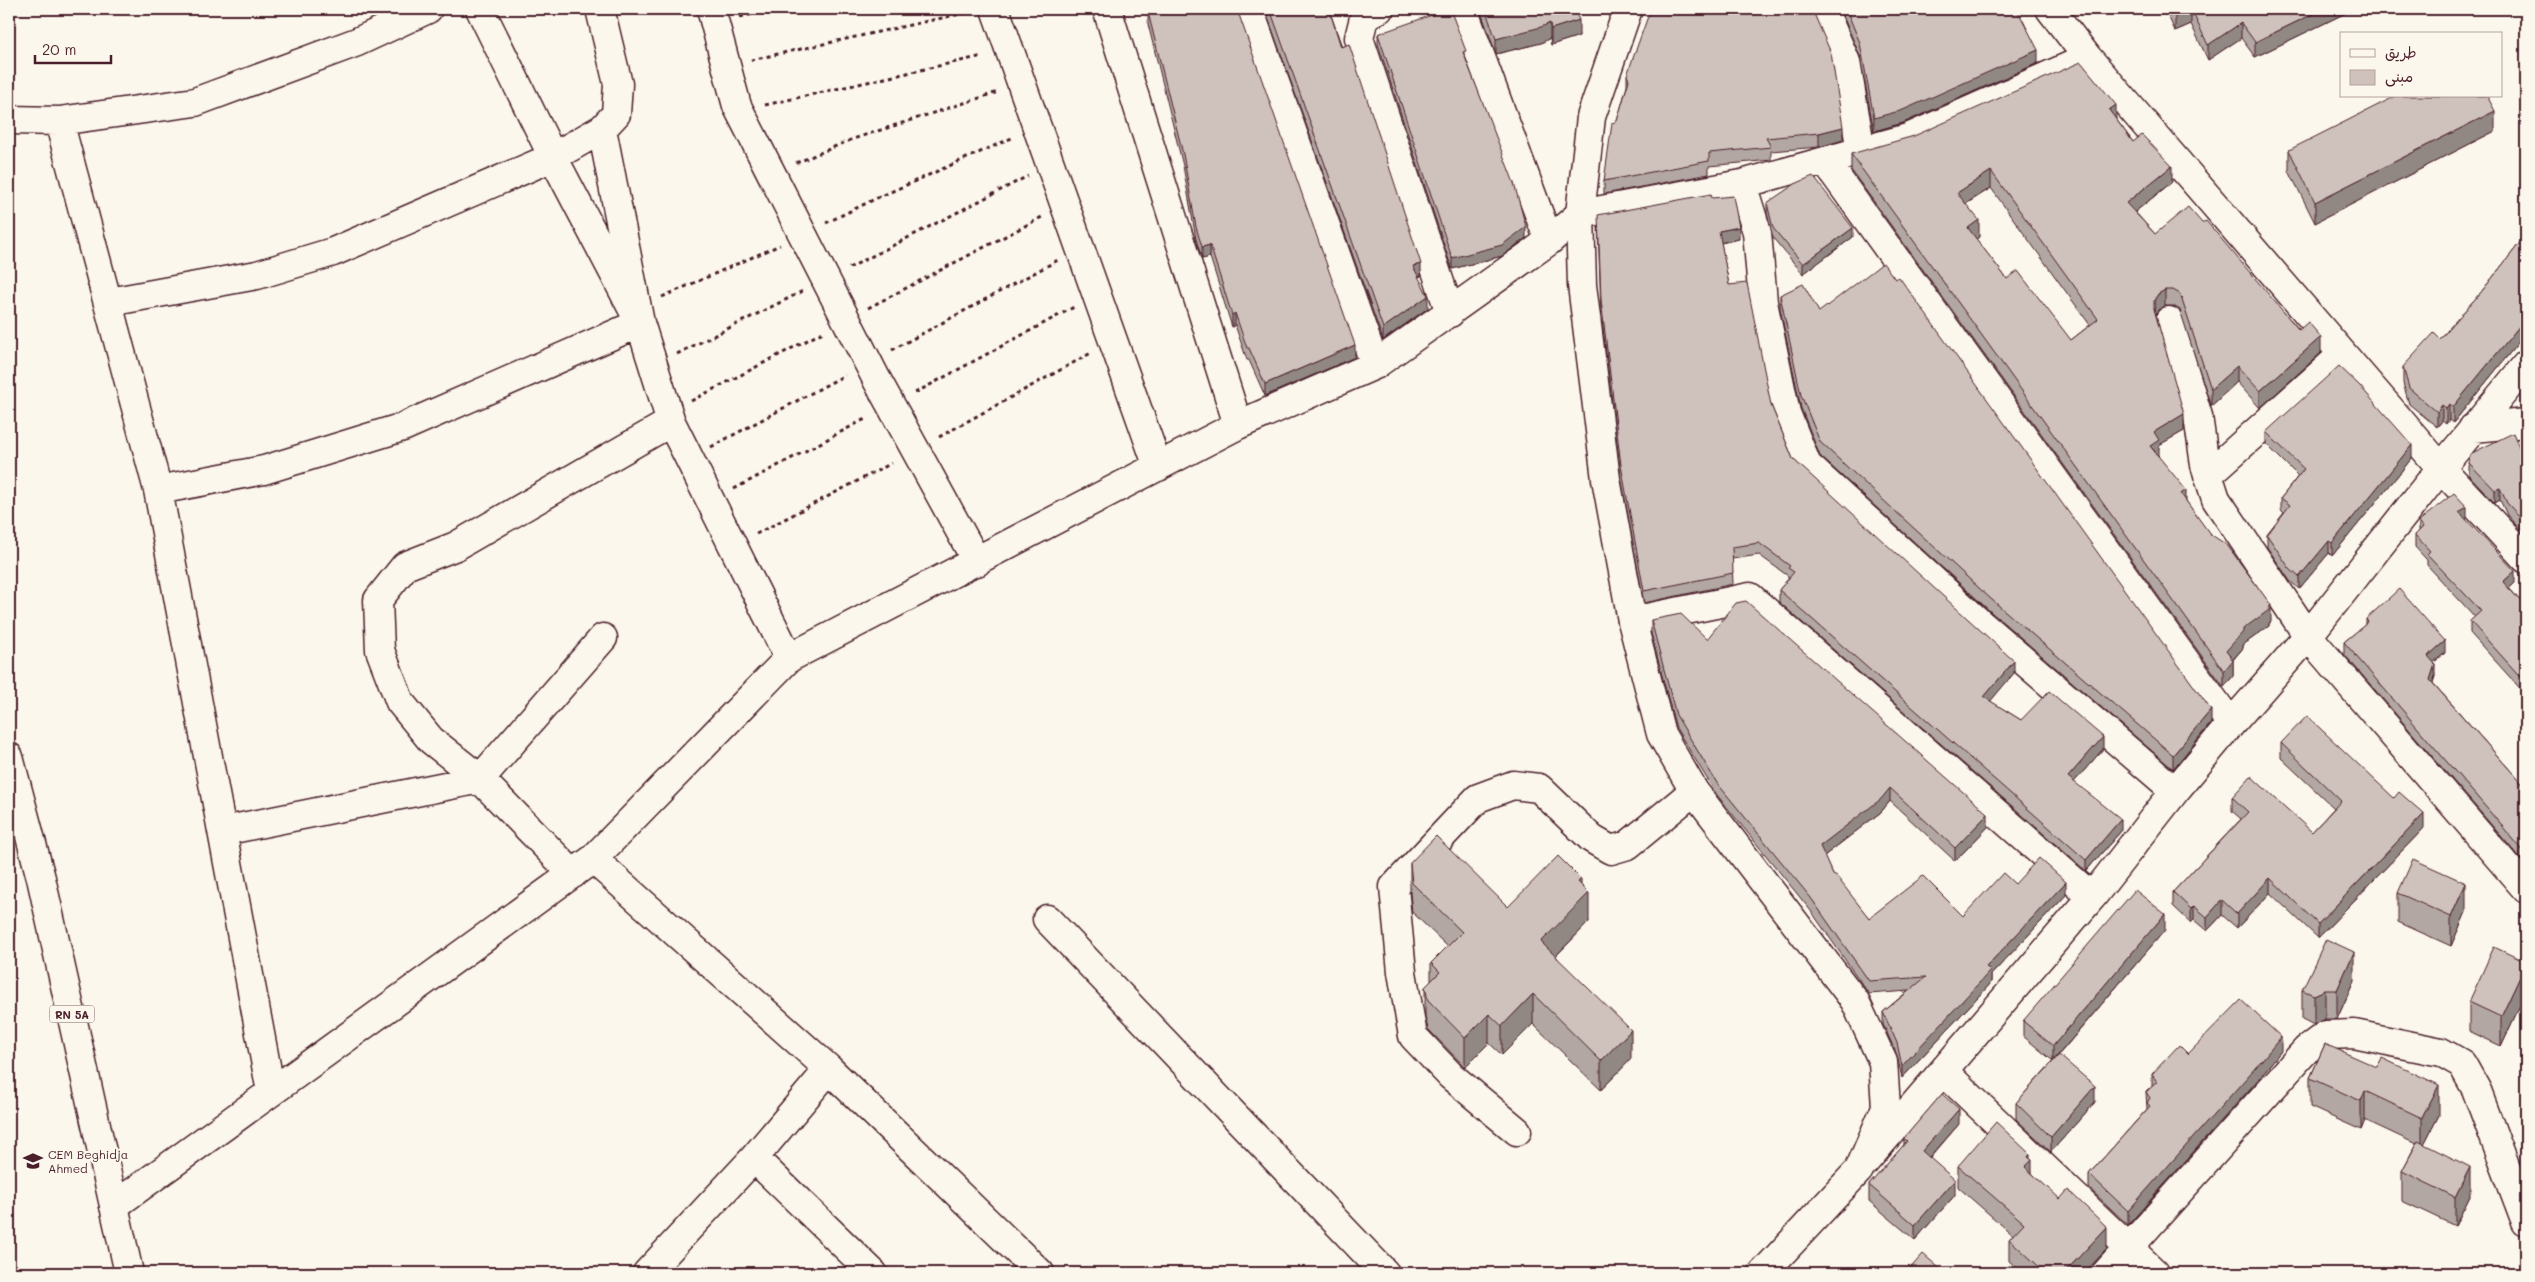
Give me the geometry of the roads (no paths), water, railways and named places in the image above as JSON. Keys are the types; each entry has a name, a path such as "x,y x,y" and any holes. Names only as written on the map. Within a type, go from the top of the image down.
{"street":[{"path":"9,120 59,121 195,102 357,42 428,9"},
{"path":"480,9 553,157 639,316"},
{"path":"109,302 257,275 333,252 553,157 602,129 616,114 618,84 600,9"},
{"path":"1107,9 1238,425"},
{"path":"1249,9 1376,365"},
{"path":"1379,9 1364,18 1359,38 1450,313"},
{"path":"1463,9 1549,241"},
{"path":"1628,9 1591,116 1580,214 1582,285 1606,479 1632,621 1661,734 1694,791 1855,1001 1884,1062 1886,1107 1859,1170"},
{"path":"1823,9 1846,62 1861,151"},
{"path":"2050,9 2088,58 2441,468 2526,559"},
{"path":"986,10 1010,50 1158,467"},
{"path":"713,16 740,110 770,173 868,363 977,562"},
{"path":"114,1206 583,867 790,658 1238,425 1376,365 1549,241 1580,214 1742,184 1908,138 2088,58"},
{"path":"59,121 158,490 224,832 271,1092"},
{"path":"602,129 639,316 670,418 790,658"},
{"path":"1825,160 2231,724"},
{"path":"1742,184 1757,232 1763,302 1786,413 1806,465 1981,624 2175,791"},
{"path":"158,490 264,470 403,427 639,316"},
{"path":"2170,321 2198,416 2208,475 2216,499 2308,636 2526,889"},
{"path":"2208,475 2343,354"},
{"path":"1764,1273 1859,1170 2092,898 2175,791 2308,636 2473,428 2526,365"},
{"path":"670,418 456,546 405,566 378,600 380,650 400,702 432,740 829,1069 1040,1273"},
{"path":"2473,428 2526,423"},
{"path":"1632,621 1750,597 2092,898"},
{"path":"224,832 480,779 603,638"},
{"name":"RN 5A","path":"9,757 41,878 129,1273"},
{"path":"1517,1131 1451,1076 1412,1036 1402,972 1394,887 1478,798 1513,785 1539,788 1592,839 1611,850 1628,844 1694,791"},
{"path":"1047,919 1384,1273"},
{"path":"2106,1273 2306,1050 2326,1035 2354,1034 2441,1052 2462,1064 2476,1088 2526,1221"},
{"path":"647,1273 754,1158 829,1069"},
{"path":"1943,1071 2155,1273"},
{"path":"754,1158 874,1273"}],"place":[{"name":"CEM Beghidja Ahmed","path":"33,1161"}]}
